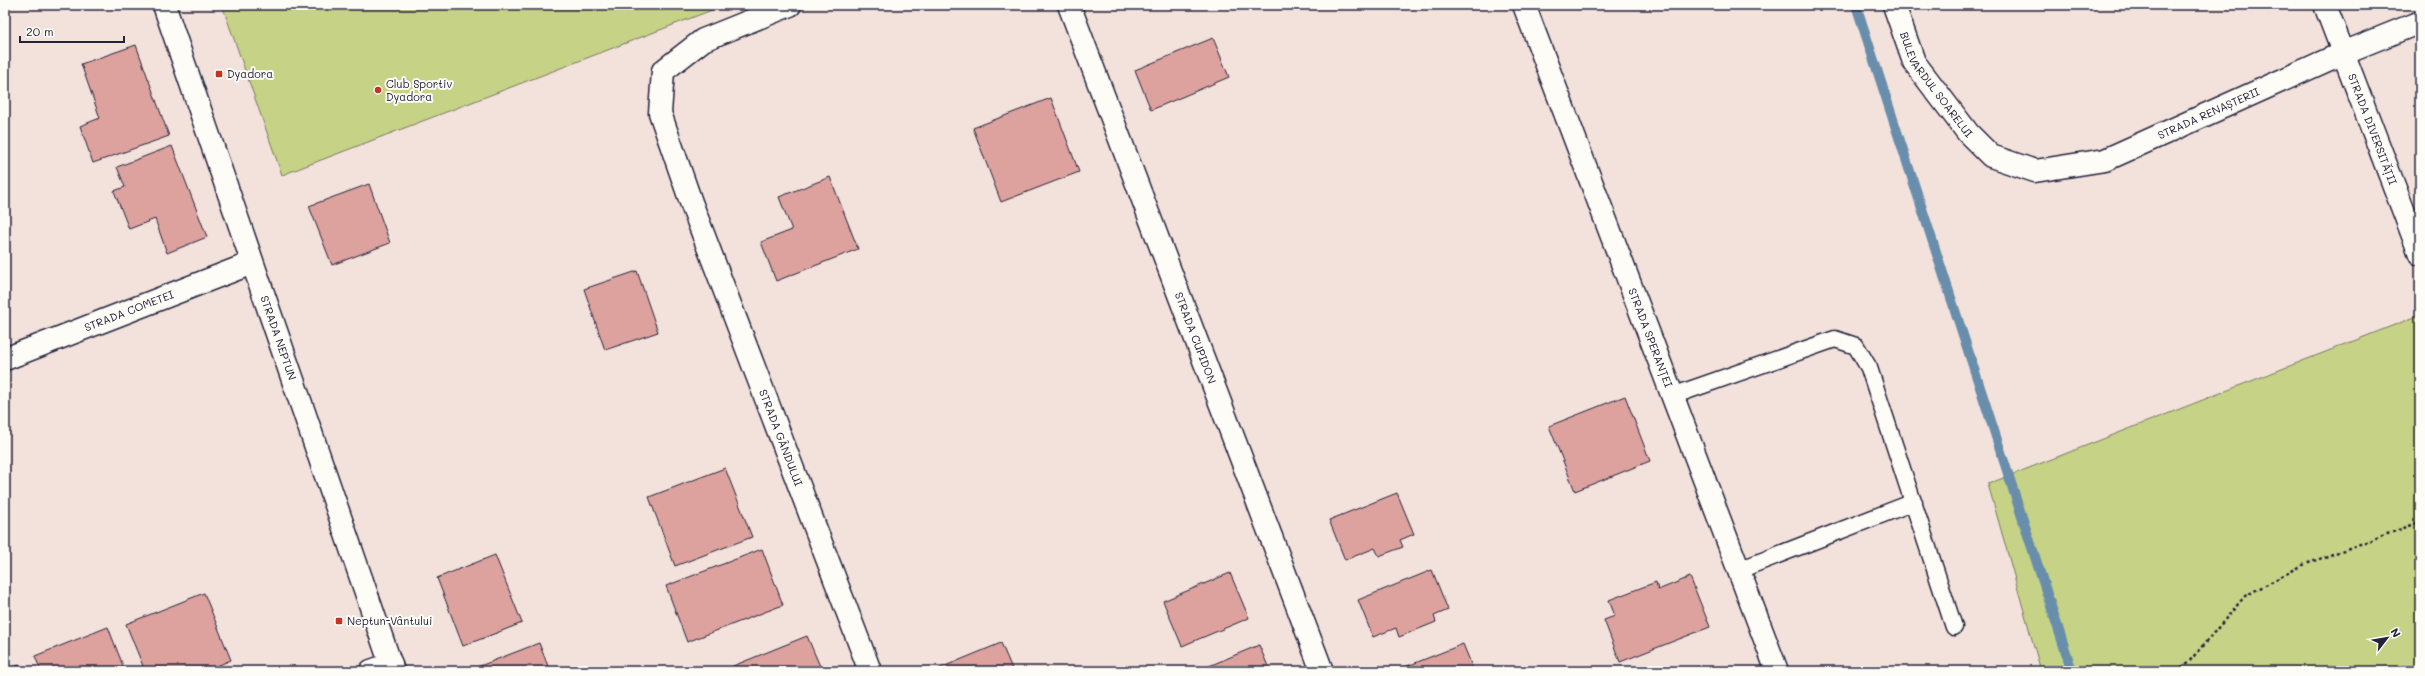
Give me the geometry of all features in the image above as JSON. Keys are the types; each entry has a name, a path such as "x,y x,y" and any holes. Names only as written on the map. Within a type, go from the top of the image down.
{"street":[{"name":"STRADA NEPTUN","path":"164,5 252,263 385,669"},
{"name":"STRADA GÂNDULUI","path":"790,5 703,40 663,71 660,113 692,205 870,671"},
{"name":"STRADA CUPIDON","path":"1069,5 1322,671"},
{"name":"STRADA SPERANȚEI","path":"1524,5 1777,671"},
{"name":"BULEVARDUL SOARELUI","path":"1894,5 1914,62 1968,133 1992,156"},
{"name":"STRADA DIVERSITĂȚII","path":"2325,5 2420,254"},
{"name":"STRADA RENAȘTERII","path":"1992,156 2034,171 2105,160 2343,53 2420,22"},
{"name":"STRADA COMETEI","path":"5,360 252,263"}],"lane":[{"path":"1672,396 1835,339 1856,346 1869,368 1954,627"},
{"path":"1739,570 1914,502"}],"path":[{"path":"2176,671 2188,663 2245,596 2303,565 2420,522"}],"green space":[{"name":"Club Sportiv Dyadora","path":"222,5 725,5 282,175"},
{"path":"2420,315 2420,671 2041,671 1988,484"}],"building":[{"path":"1213,38 1229,77 1151,110 1135,70"},
{"path":"136,45 169,136 93,163 80,126 100,118 81,64"},
{"path":"1051,98 1079,172 1001,202 973,128"},
{"path":"172,146 207,237 167,253 155,219 129,229 114,191 125,187 117,167"},
{"path":"830,177 858,249 776,281 761,242 792,230 779,197"},
{"path":"369,184 390,243 332,265 309,206"},
{"path":"637,271 658,332 605,350 584,289"},
{"path":"1625,396 1650,461 1575,491 1549,426"},
{"path":"725,468 752,537 675,566 649,497"},
{"path":"1397,493 1414,534 1400,540 1403,547 1379,556 1375,548 1345,560 1329,520"},
{"path":"762,549 783,605 687,642 666,586"},
{"path":"495,555 522,623 463,646 437,578"},
{"path":"1432,570 1448,610 1434,616 1436,622 1399,637 1396,628 1373,637 1358,600"},
{"path":"1230,573 1249,618 1182,646 1163,601"},
{"path":"1690,577 1710,627 1620,662 1604,620 1615,616 1609,600 1656,582 1658,590"},
{"path":"204,593 231,660 205,671 145,671 126,624"},
{"path":"108,627 125,671 41,671 35,656"},
{"path":"807,636 822,671 735,671 733,666"},
{"path":"539,643 550,671 467,671"},
{"path":"1001,643 1013,671 933,671"},
{"path":"1463,644 1474,671 1395,671"},
{"path":"1259,645 1270,671 1203,671 1202,669"},
{"path":"19,665 21,671 5,671 5,670"}],"waterway":[{"path":"1856,5 2072,671"}],"place":[{"name":"Dyadora","path":"219,74"},
{"name":"Club Sportiv Dyadora","path":"378,90"},
{"name":"Neptun-Vântului","path":"339,621"}]}
